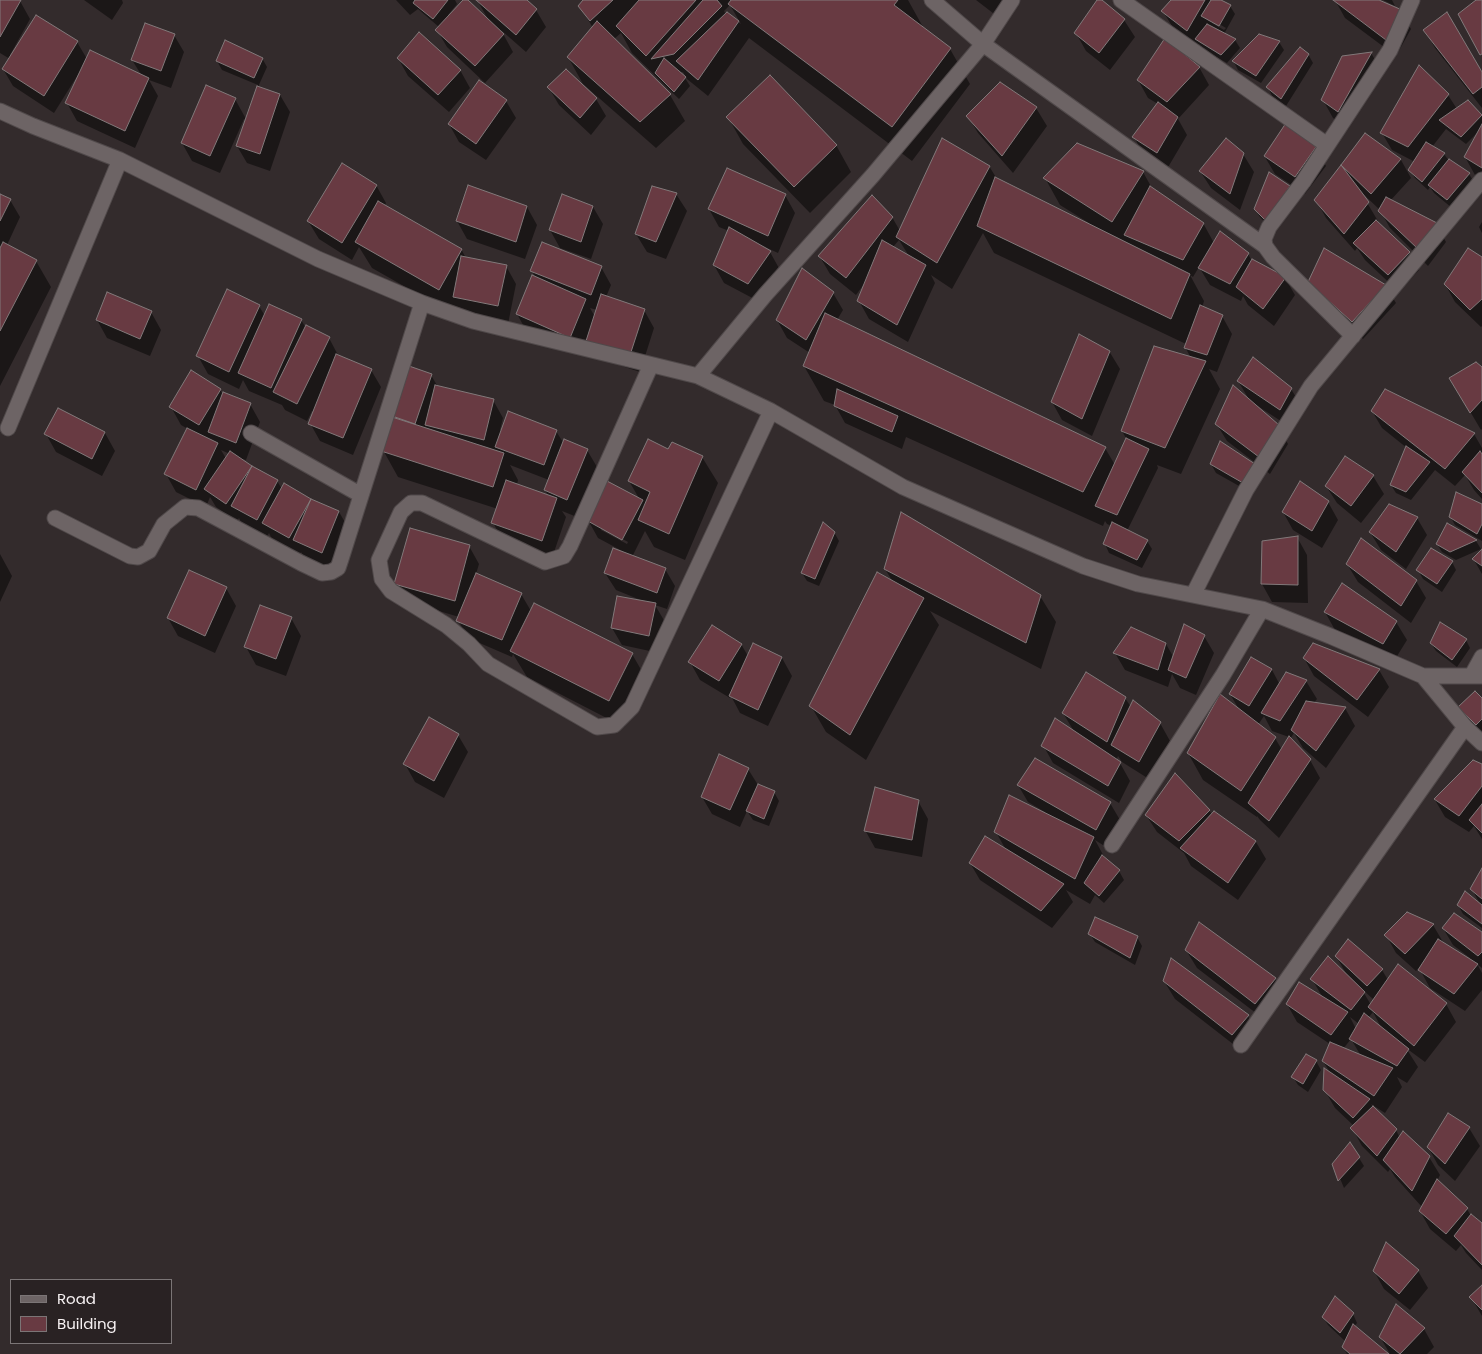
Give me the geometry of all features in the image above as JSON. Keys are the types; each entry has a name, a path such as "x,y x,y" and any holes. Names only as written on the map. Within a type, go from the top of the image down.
{"street":[{"path":"932,0 983,44 1265,246 1273,257 1353,336"},
{"path":"698,376 765,296 873,175 983,44 1012,0"},
{"path":"1121,0 1328,145"},
{"path":"1265,246 1264,239 1269,227 1328,145 1390,50 1412,0"},
{"path":"0,112 120,160 318,259 422,303 473,321 698,376 771,411 903,487 1074,562 1138,584 1262,609 1423,676 1477,675 1482,657"},
{"path":"8,428 120,160"},
{"path":"1192,595 1246,490 1310,386 1482,180"},
{"path":"55,518 130,556 138,558 149,551 164,524 185,507 198,508 322,573 331,572 338,568 422,303"},
{"path":"650,365 564,556 545,562 422,503 411,503 401,512 379,560 382,579 391,591 446,625 469,644 488,664 597,727 614,725 632,707 771,411"},
{"path":"250,433 361,495"},
{"path":"1112,845 1223,675 1262,609"},
{"path":"1423,676 1465,727 1482,743"},
{"path":"1241,1045 1465,727"}],"building":[{"path":"0,0 21,0 0,37"},
{"path":"415,0 448,0 433,19 413,3"},
{"path":"463,0 468,0 504,34 475,66 435,30"},
{"path":"476,0 527,0 537,9 516,35"},
{"path":"583,0 613,0 590,21 578,6"},
{"path":"639,0 696,0 646,56 616,26"},
{"path":"703,0 717,0 722,6 674,54 651,59"},
{"path":"731,0 898,0 894,5 951,48 892,127 728,4"},
{"path":"1097,0 1102,0 1125,19 1099,53 1074,33"},
{"path":"1171,0 1205,0 1187,31 1161,11"},
{"path":"1211,0 1221,0 1231,5 1219,26 1201,16"},
{"path":"1333,0 1379,0 1402,10 1386,40"},
{"path":"1476,0 1482,0 1482,54 1480,55 1458,14"},
{"path":"727,12 739,21 698,80 676,61"},
{"path":"1447,12 1482,72 1482,87 1473,94 1423,30"},
{"path":"36,15 78,41 44,96 2,69"},
{"path":"597,21 671,94 640,122 567,57"},
{"path":"145,23 175,34 161,71 131,60"},
{"path":"1207,24 1236,39 1221,55 1195,39"},
{"path":"419,32 461,70 438,95 397,58"},
{"path":"1259,34 1280,41 1256,76 1232,61"},
{"path":"1165,38 1200,67 1167,102 1137,80"},
{"path":"225,40 263,58 254,78 216,61"},
{"path":"1300,47 1309,54 1281,99 1266,87"},
{"path":"90,50 149,78 125,131 65,103"},
{"path":"1372,52 1338,112 1321,100 1342,56"},
{"path":"664,58 686,77 674,92 655,73"},
{"path":"1419,65 1449,94 1408,147 1380,133"},
{"path":"566,69 597,98 580,118 547,87"},
{"path":"770,75 837,145 794,187 726,117"},
{"path":"479,80 507,100 476,144 448,124"},
{"path":"1000,82 1037,107 1002,156 966,116"},
{"path":"206,85 236,98 210,156 181,143"},
{"path":"257,86 280,94 260,154 236,146"},
{"path":"1468,100 1482,115 1461,137 1439,120"},
{"path":"1158,102 1178,117 1157,153 1132,137"},
{"path":"1286,123 1316,147 1295,177 1264,156"},
{"path":"1482,124 1482,168 1464,157"},
{"path":"1365,133 1401,159 1371,194 1341,165"},
{"path":"942,138 990,166 937,263 896,237"},
{"path":"1226,138 1244,153 1230,194 1199,171"},
{"path":"1426,142 1445,153 1422,182 1408,170"},
{"path":"1077,143 1144,171 1112,222 1043,178"},
{"path":"1449,159 1470,173 1447,200 1428,185"},
{"path":"342,163 377,185 342,243 307,221"},
{"path":"1341,165 1369,202 1344,234 1314,200"},
{"path":"727,168 786,194 768,236 708,209"},
{"path":"1269,172 1290,186 1266,221 1254,209"},
{"path":"995,177 1190,274 1171,319 977,226"},
{"path":"468,185 527,206 516,242 456,221"},
{"path":"652,186 677,193 656,242 635,234"},
{"path":"1150,186 1204,223 1183,260 1124,235"},
{"path":"0,194 11,199 0,221"},
{"path":"562,194 593,206 581,242 549,230"},
{"path":"872,195 893,217 846,278 818,256"},
{"path":"1386,197 1437,223 1418,249 1378,211"},
{"path":"378,201 462,249 439,290 355,242"},
{"path":"1376,220 1410,252 1388,275 1353,243"},
{"path":"729,227 771,251 748,284 713,265"},
{"path":"1220,231 1249,253 1230,284 1198,268"},
{"path":"882,240 926,265 897,325 857,301"},
{"path":"3,242 37,260 0,331 0,248"},
{"path":"542,242 602,266 591,295 530,271"},
{"path":"1324,248 1386,285 1352,322 1308,282"},
{"path":"1468,248 1482,257 1482,299 1470,310 1444,284"},
{"path":"461,256 507,265 498,306 453,297"},
{"path":"1252,259 1286,277 1263,309 1236,287"},
{"path":"802,268 834,292 806,340 776,320"},
{"path":"532,275 586,299 570,338 516,314"},
{"path":"227,289 260,305 229,372 196,356"},
{"path":"107,292 152,311 140,339 96,320"},
{"path":"601,294 645,309 630,355 586,341"},
{"path":"269,304 302,319 271,388 238,373"},
{"path":"1200,305 1223,315 1207,355 1184,348"},
{"path":"825,313 1106,447 1083,492 803,366"},
{"path":"306,325 330,337 297,404 273,392"},
{"path":"1079,334 1110,351 1082,419 1051,402"},
{"path":"1154,346 1206,361 1165,448 1121,431"},
{"path":"336,354 372,369 343,438 308,424"},
{"path":"1253,357 1292,388 1280,410 1237,381"},
{"path":"1476,362 1482,367 1482,400 1470,413 1449,378"},
{"path":"409,366 432,374 415,424 392,416"},
{"path":"191,370 221,389 199,425 169,407"},
{"path":"435,385 494,399 484,440 425,425"},
{"path":"1233,385 1279,425 1259,457 1215,424"},
{"path":"837,389 898,416 892,432 834,406"},
{"path":"1385,389 1475,433 1445,469 1371,411"},
{"path":"223,392 251,403 236,443 208,432"},
{"path":"58,408 105,432 92,459 44,434"},
{"path":"508,411 557,430 544,465 495,447"},
{"path":"392,417 504,453 493,487 381,451"},
{"path":"187,428 218,443 196,490 164,474"},
{"path":"1126,438 1149,449 1117,515 1095,506"},
{"path":"564,439 588,449 567,500 544,490"},
{"path":"648,439 668,449 672,442 703,456 669,534 638,520 650,492 628,481"},
{"path":"1220,441 1255,464 1243,483 1210,464"},
{"path":"1406,446 1430,462 1406,492 1390,485"},
{"path":"230,451 252,466 226,504 204,489"},
{"path":"1480,451 1482,454 1482,493 1462,472"},
{"path":"1345,456 1374,475 1351,506 1325,486"},
{"path":"252,466 278,480 257,520 231,506"},
{"path":"506,480 557,498 542,541 491,523"},
{"path":"607,481 643,500 622,540 586,520"},
{"path":"1300,481 1329,501 1312,531 1282,512"},
{"path":"284,483 311,499 289,538 262,523"},
{"path":"1456,492 1482,504 1482,524 1477,534 1449,517"},
{"path":"311,499 339,511 322,553 293,540"},
{"path":"1389,504 1418,517 1396,552 1369,532"},
{"path":"901,512 1041,595 1026,643 884,569"},
{"path":"823,522 835,532 815,579 801,573"},
{"path":"1112,522 1148,540 1137,560 1103,544"},
{"path":"1447,523 1477,540 1450,552 1436,544"},
{"path":"410,528 470,545 455,601 394,584"},
{"path":"1298,536 1298,585 1261,584 1262,541"},
{"path":"1361,538 1417,580 1401,606 1346,564"},
{"path":"613,548 666,568 657,593 604,573"},
{"path":"1431,548 1453,561 1437,584 1416,570"},
{"path":"1482,549 1482,566 1472,559"},
{"path":"189,570 227,587 205,636 167,618"},
{"path":"877,572 924,598 850,735 809,706"},
{"path":"476,573 522,593 502,640 456,621"},
{"path":"1342,583 1397,621 1383,644 1324,612"},
{"path":"617,596 656,603 649,636 611,628"},
{"path":"534,603 633,653 609,701 510,651"},
{"path":"260,605 292,617 276,659 244,647"},
{"path":"1440,622 1467,639 1452,660 1430,643"},
{"path":"1184,624 1205,635 1186,678 1168,670"},
{"path":"712,625 742,644 719,681 688,662"},
{"path":"1131,627 1166,643 1158,670 1113,653"},
{"path":"753,643 782,657 758,710 729,696"},
{"path":"1313,643 1380,669 1357,700 1303,658"},
{"path":"1251,657 1272,669 1249,706 1229,694"},
{"path":"1086,672 1126,697 1107,742 1062,713"},
{"path":"1286,672 1307,680 1280,721 1261,713"},
{"path":"1475,691 1482,698 1482,719 1476,725 1458,707"},
{"path":"1220,694 1276,737 1241,791 1187,753"},
{"path":"1133,700 1161,722 1139,762 1111,745"},
{"path":"1306,701 1346,707 1316,751 1291,730"},
{"path":"429,717 459,734 434,781 403,764"},
{"path":"1055,718 1121,762 1108,786 1041,746"},
{"path":"1289,736 1311,759 1269,821 1248,803"},
{"path":"719,754 749,768 730,810 701,797"},
{"path":"1035,758 1111,802 1096,830 1017,785"},
{"path":"1473,760 1482,764 1482,786 1459,816 1434,799"},
{"path":"1175,773 1210,810 1179,841 1145,815"},
{"path":"758,784 775,791 764,819 746,811"},
{"path":"875,787 919,800 912,840 864,831"},
{"path":"1009,795 1094,837 1075,879 994,832"},
{"path":"1482,804 1482,833 1469,820"},
{"path":"1214,811 1256,841 1228,883 1180,848"},
{"path":"985,836 1064,884 1041,911 969,863"},
{"path":"1102,855 1120,870 1099,896 1084,883"},
{"path":"1482,868 1482,899 1470,889"},
{"path":"1465,891 1482,905 1482,924 1457,905"},
{"path":"1407,912 1434,924 1405,954 1384,935"},
{"path":"1454,913 1482,932 1482,952 1478,956 1442,928"},
{"path":"1095,917 1138,936 1130,958 1088,934"},
{"path":"1199,922 1276,978 1255,1004 1185,950"},
{"path":"1348,939 1383,969 1367,986 1335,956"},
{"path":"1438,939 1478,964 1454,994 1418,970"},
{"path":"1328,956 1365,992 1351,1010 1310,979"},
{"path":"1171,958 1249,1015 1232,1035 1163,981"},
{"path":"1398,964 1447,1003 1414,1046 1368,1007"},
{"path":"1299,982 1348,1012 1331,1035 1286,1004"},
{"path":"1364,1013 1409,1049 1397,1066 1349,1039"},
{"path":"1330,1042 1393,1068 1374,1096 1322,1061"},
{"path":"1306,1054 1317,1060 1303,1084 1291,1077"},
{"path":"1324,1068 1370,1099 1353,1118 1323,1090"},
{"path":"1373,1106 1397,1129 1377,1156 1350,1128"},
{"path":"1448,1113 1470,1127 1445,1164 1427,1147"},
{"path":"1403,1131 1430,1156 1412,1191 1383,1160"},
{"path":"1350,1142 1360,1157 1338,1181 1332,1164"},
{"path":"1437,1179 1468,1208 1446,1234 1419,1211"},
{"path":"1471,1214 1482,1223 1482,1265 1454,1236"},
{"path":"1386,1242 1419,1270 1399,1294 1373,1271"},
{"path":"1482,1285 1482,1310 1469,1297"},
{"path":"1335,1296 1354,1313 1340,1333 1322,1317"},
{"path":"1396,1304 1425,1328 1400,1354 1379,1337"},
{"path":"1353,1324 1389,1354 1350,1354 1342,1347"}]}
